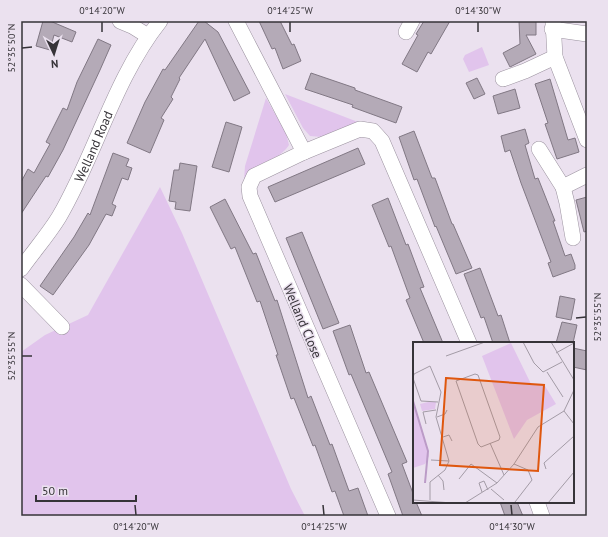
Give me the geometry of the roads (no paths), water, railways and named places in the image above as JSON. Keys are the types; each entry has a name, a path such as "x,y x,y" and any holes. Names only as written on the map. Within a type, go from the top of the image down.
{"street":[{"path":"120,21 132,26 148,36"},
{"name":"Welland Road","path":"21,269 58,218 134,62 148,36 160,21"},
{"path":"236,21 304,152"},
{"path":"587,34 552,25 555,57 587,140"},
{"path":"502,80 555,57"},
{"name":"Welland Close","path":"388,516 250,196 249,187 254,176 304,152 360,129 373,131 382,141 469,342"},
{"path":"539,149 563,187 573,238"},
{"path":"563,187 587,175"},
{"path":"21,285 62,328"},
{"path":"537,503 542,516"}]}
